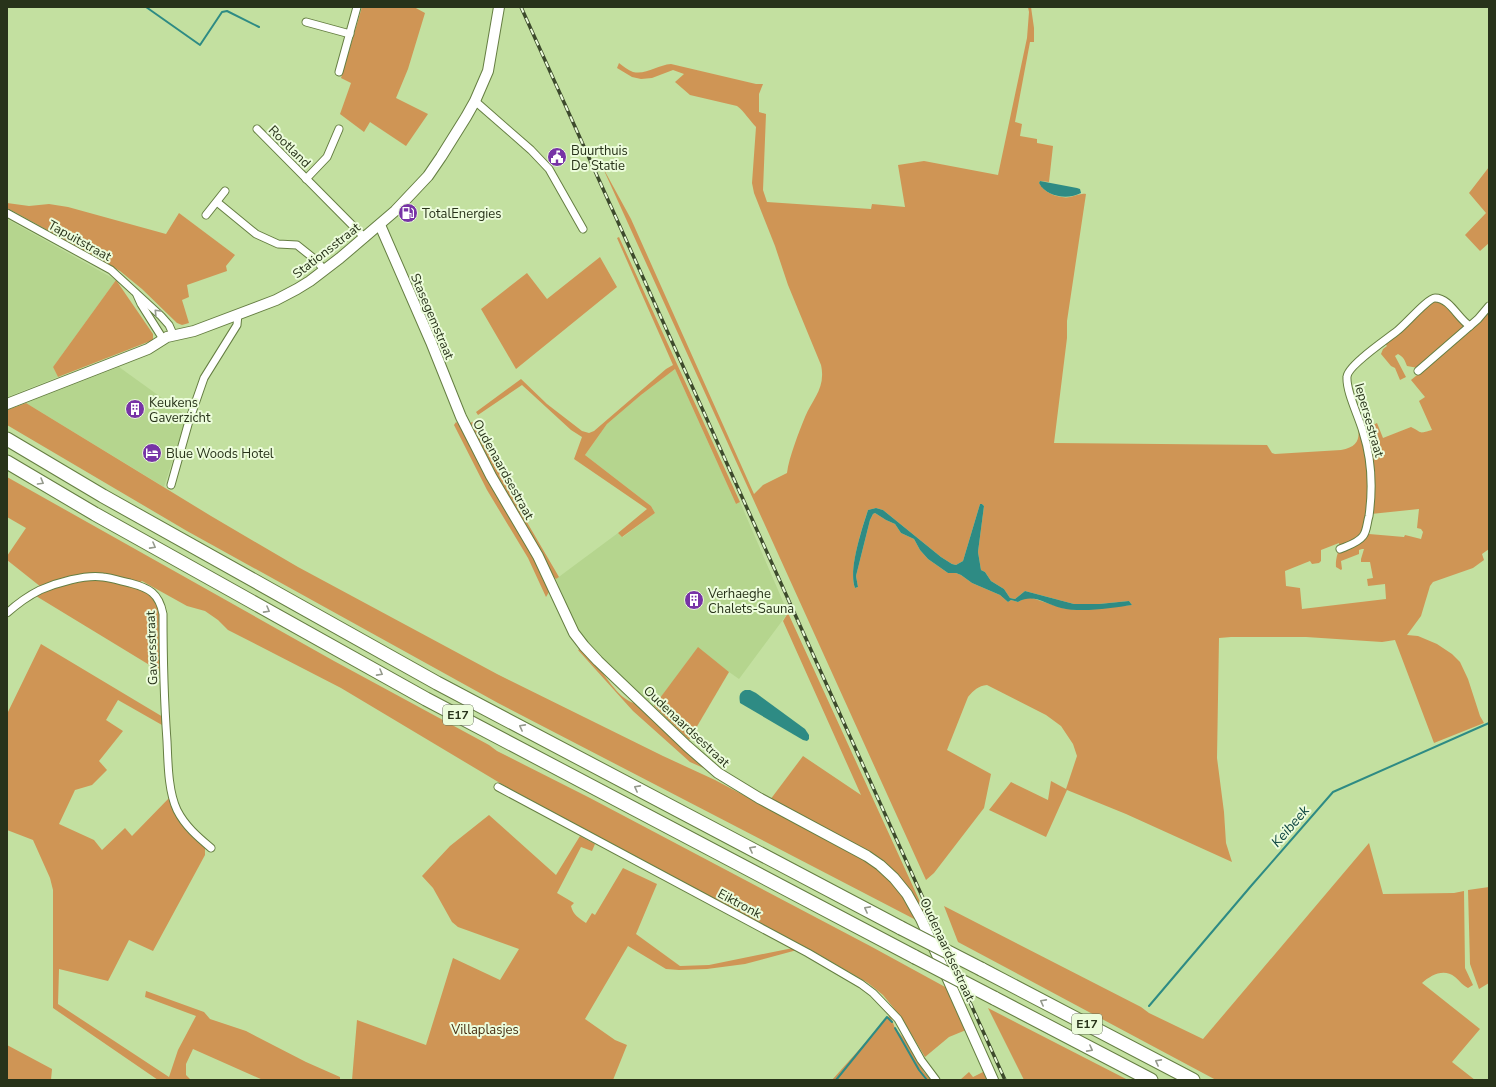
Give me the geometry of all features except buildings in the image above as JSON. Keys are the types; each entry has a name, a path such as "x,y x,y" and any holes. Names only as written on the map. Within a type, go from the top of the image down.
{"highway":[{"name":"E17","path":"7,439 103,496 437,682 901,928 1193,1080"},
{"name":"E17","path":"7,462 95,514 426,699 1151,1080"}],"street":[{"path":"339,72 357,7"},
{"name":"Stationsstraat","path":"7,404 148,350 173,334 194,331 286,295 310,282 365,238 380,225 428,176 455,136 475,101 488,70 499,7"},
{"path":"306,22 350,34"},
{"path":"475,101 531,150 549,169 583,229"},
{"name":"Rootland","path":"306,179 328,157 339,129"},
{"name":"Rootland","path":"257,130 365,238"},
{"path":"206,215 225,192"},
{"path":"217,202 256,234 278,244 297,245 317,261 324,270"},
{"name":"Tapuitstraat","path":"7,213 111,270 161,316 169,325 173,334"},
{"name":"Stasegemstraat","path":"380,225 428,335 461,417"},
{"name":"Tapuitstraat","path":"137,295 163,339"},
{"name":"Iepersestraat","path":"1340,549 1358,541 1364,535 1371,491 1371,466 1364,433 1348,386 1346,378 1347,372 1409,320 1428,300 1432,298 1438,298 1444,301 1465,323 1470,326"},
{"path":"1418,371 1478,319 1489,306"},
{"path":"171,485 189,420 204,378 237,325 238,314"},
{"name":"Oudenaardsestraat","path":"461,417 490,476 538,556 574,633 598,661 687,746 718,773 760,798 867,856 880,865 894,878 907,894 921,920 993,1080"},
{"name":"Gaversstraat","path":"7,613 18,603 40,590 69,581 85,578 102,576 144,587 155,594 161,603 163,614 164,692 168,767 172,795 184,822 211,848"},
{"name":"Eiktronk","path":"498,787 808,953 861,984 873,993 898,1019 921,1060 936,1080"}],"shaded area":[{"path":"7,219 116,280 53,367 58,377 7,397"},
{"path":"119,367 187,416 164,487 26,403"},
{"path":"675,369 736,504 740,502 788,613 739,679 698,648 654,706 591,648 580,635 556,579 618,533 623,537 655,513 651,506 585,455 607,424"}],"green space":[{"path":"362,7 414,7 425,13 408,69 396,98 428,114 406,146 370,122 364,132 340,114 351,83 341,78"},
{"path":"1028,7 1031,7 1034,42 1030,42 1015,122 1022,124 1020,136 1037,139 1037,143 1053,146 1049,182 1040,181 1039,183 1041,187 1048,192 1062,197 1086,194 1067,321 1067,338 1054,443 1267,445 1272,453 1275,454 1341,450 1353,446 1358,439 1359,434 1356,417 1366,449 1370,475 1366,520 1363,531 1364,538 1369,534 1404,537 1405,535 1421,539 1423,532 1421,529 1417,528 1419,509 1371,514 1373,463 1365,429 1377,423 1383,438 1411,427 1421,432 1432,430 1419,401 1425,397 1411,380 1462,338 1489,310 1489,549 1482,554 1484,560 1473,568 1433,582 1430,586 1421,616 1407,635 1418,636 1437,644 1452,654 1460,662 1468,679 1480,716 1484,723 1434,743 1395,640 1382,642 1306,637 1219,638 1217,758 1224,812 1226,843 1232,862 1126,814 1067,790 1046,837 989,810 1011,782 1048,800 1051,781 1066,789 1077,756 1073,744 1061,726 1046,715 987,685 981,686 972,692 968,697 947,750 991,774 984,808 934,873 926,880 602,166 631,219 754,494 763,485 787,473 792,452 800,430 822,380 821,365 788,285 775,246 754,193 752,183 756,127 737,106 690,95 675,82 684,74 673,70 652,78 641,79 632,77 617,68 619,63 627,69 638,73 671,64 756,84 763,84 759,94 759,112 766,114 763,190 767,202 871,209 872,204 905,207 898,165 924,161 998,175 1027,38","holes":["980,504 984,506 978,552 981,570 985,572 991,581 1004,589 1010,598 1015,599 1025,591 1074,604 1099,604 1129,601 1132,605 1078,610 1062,608 1032,598 1025,598 1018,602 1011,600 1008,602 1000,595 972,583 961,575 956,573 948,573 928,559 920,550 914,539 901,533 895,524 875,513 870,520 856,576 858,587 855,588 853,581 854,561 859,538 868,510 876,508 883,510 941,557 956,565 963,561","1339,543 1336,567 1341,570 1341,561 1359,554 1359,550 1364,549 1361,562 1370,562 1373,578 1367,579 1368,586 1385,584 1386,599 1302,609 1300,588 1286,586 1285,571 1310,561 1312,564 1319,563 1321,561 1321,550"]},
{"path":"1489,167 1489,243 1480,251 1465,235 1486,213 1469,193"},
{"path":"7,203 29,206 49,204 68,207 166,234 179,213 235,255 226,266 227,271 187,285 189,297 182,300 189,323 182,325 177,323 142,289 120,271 7,208"},
{"path":"619,237 740,502 736,504 675,369 607,424 585,455 651,506 655,513 622,537 618,533 647,509 574,459 582,437 571,430 522,385 478,415 476,412 521,379 547,404 582,431 589,433 594,431 666,369 673,365 617,238"},
{"path":"600,257 617,287 516,369 481,309 527,273 547,299"},
{"path":"116,280 153,334 153,340 58,377 53,367"},
{"path":"1432,301 1442,302 1466,327 1418,368 1407,366 1402,356 1398,354 1395,356 1406,377 1400,380 1395,368 1391,366 1381,354 1383,349 1387,346 1384,342"},
{"path":"26,403 211,516 298,567 497,674 715,780 866,860 890,880 905,900 916,920 498,703 187,531 7,425 7,410"},
{"path":"475,421 475,428 514,500 559,577 556,579 514,510 469,426 470,423"},
{"path":"456,422 462,427 547,583 549,592 546,597 528,558 487,490 454,425"},
{"path":"7,477 334,661 489,745 497,751 590,798 947,988 966,1030 949,1037 925,1057 901,1017 883,995 868,983 818,954 510,789 341,688 228,630 218,620 205,611 187,606 142,581 139,583 109,575 41,587 7,560 7,556 26,528 7,517"},
{"path":"95,579 124,584 140,589 151,595 156,601 162,631 161,672 36,596 57,587"},
{"path":"788,613 932,928 928,926 904,885 770,800 803,756 861,795 783,621"},
{"path":"41,644 163,717 162,725 118,700 106,720 123,731 99,761 107,770 92,785 75,790 59,824 94,840 102,850 125,828 132,836 170,797 195,839 205,848 205,855 153,951 129,940 108,981 59,969 58,1004 169,1077 178,1050 196,1016 145,997 146,991 204,1012 210,1019 246,1031 306,1062 340,1077 340,1080 263,1080 193,1049 186,1064 186,1075 191,1080 158,1080 53,1008 53,890 50,878 33,840 7,830 7,714"},
{"path":"698,647 729,672 689,740 654,706"},
{"path":"580,649 596,665 621,695 637,704 708,770 690,762 633,711 578,650"},
{"name":"Villaplasjes","path":"489,815 556,875 580,836 595,844 592,851 581,847 557,893 574,903 571,906 573,912 586,923 592,913 595,915 623,868 657,884 636,934 680,966 709,965 793,948 797,950 745,964 707,969 679,970 666,969 628,946 585,1019 615,1040 627,1045 613,1080 352,1080 357,1020 426,1045 453,958 500,980 519,949 458,927 452,922 433,888 422,876 450,846"},
{"path":"1369,843 1383,894 1454,893 1464,891 1465,968 1473,985 1468,988 1451,974 1446,973 1433,975 1422,983 1480,1029 1452,1062 1475,1080 1216,1080 958,942 944,906 1141,1007 1149,1013 1203,1039"},
{"path":"1489,887 1489,983 1479,989 1470,964 1468,890"},
{"path":"988,1008 1128,1080 1024,1080"},
{"path":"890,1015 895,1028 907,1042 924,1072 931,1080 832,1080"},
{"path":"7,1045 52,1069 51,1080 7,1080"},
{"path":"985,1071 989,1080 960,1080 969,1072 973,1077"}],"water":[{"path":"1040,181 1077,188 1080,189 1081,193 1064,197 1058,196 1042,188 1039,183"},
{"path":"980,504 984,506 978,552 981,570 985,572 991,581 1004,589 1010,598 1015,599 1025,591 1074,604 1099,604 1129,601 1132,605 1097,610 1078,610 1061,608 1034,599 1018,602 1011,600 1008,602 1000,595 972,583 961,575 956,573 948,573 928,559 920,550 914,539 901,533 895,524 875,513 870,520 856,576 858,587 855,588 853,580 854,560 868,510 876,508 883,510 941,557 956,565 963,561"},
{"path":"745,690 750,690 756,693 805,729 809,735 809,739 807,741 803,740 740,703 740,695"}],"waterway":[{"path":"146,7 200,45 222,12 227,11 259,27"},
{"name":"Keibeek","path":"1149,1006 1333,792 1489,723"},
{"path":"836,1080 887,1017 892,1022"},
{"path":"895,1028 919,1070 927,1080"}],"railway":[{"path":"521,7 1005,1080"}],"place":[{"name":"Buurthuis De Statie","path":"557,157"},
{"name":"TotalEnergies","path":"408,213"},
{"name":"Keukens Gaverzicht","path":"135,409"},
{"name":"Blue Woods Hotel","path":"152,453"},
{"name":"Verhaeghe Chalets-Sauna","path":"694,600"}]}
